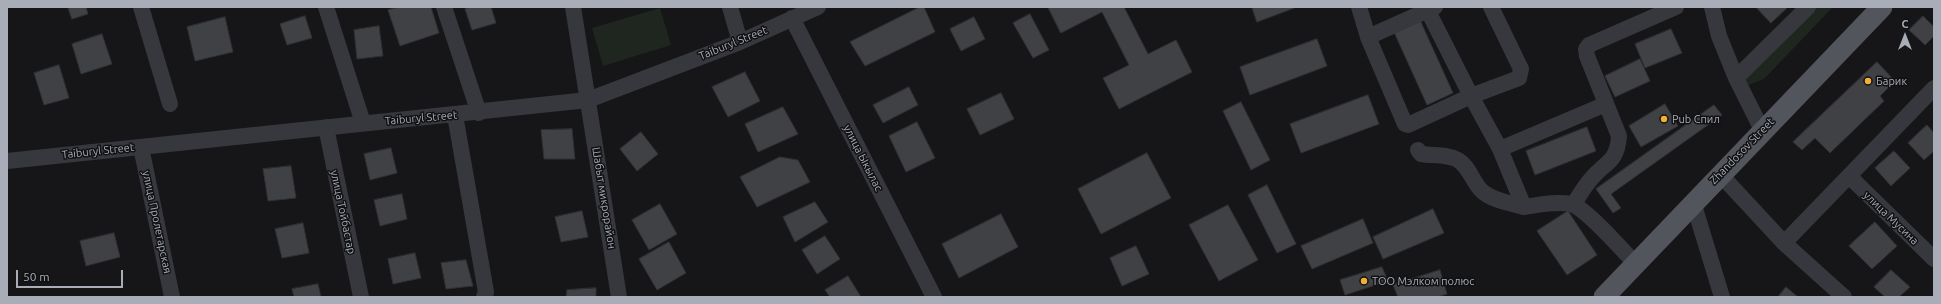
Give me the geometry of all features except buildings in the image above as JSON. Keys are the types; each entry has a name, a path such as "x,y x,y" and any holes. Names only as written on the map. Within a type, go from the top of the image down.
{"main road":[{"name":"Zhandosov Street","path":"1604,297 1762,130 1882,7"}],"street":[{"path":"141,7 170,104"},
{"path":"326,7 363,123"},
{"path":"444,7 480,112"},
{"name":"Шабыт микрорайон","path":"573,7 619,297"},
{"path":"730,7 740,42"},
{"name":"Taiburyl Street","path":"7,161 588,100 740,42 818,7"},
{"path":"1359,7 1368,37 1405,125 1408,125 1471,96 1519,78 1521,69 1491,7"},
{"path":"1573,204 1592,178 1610,162 1618,148 1619,136 1587,56 1586,49 1589,45 1676,7"},
{"path":"1712,7 1719,36 1736,78 1762,130"},
{"path":"1736,78 1808,7"},
{"path":"1368,37 1431,9 1471,96 1500,148 1524,207"},
{"name":"улица Ыкылас","path":"792,18 934,297"},
{"path":"1784,243 1934,88"},
{"path":"1500,148 1606,104"},
{"path":"455,115 486,292 484,297"},
{"name":"улица Тойбастар","path":"326,127 361,297"},
{"name":"улица Пролетарская","path":"141,147 172,297"},
{"path":"1418,150 1421,154 1438,155 1458,160 1464,165 1482,192 1496,200 1524,207 1562,203 1573,204 1584,212 1635,263"},
{"path":"1720,174 1784,243 1844,297"},
{"name":"улица Мусина","path":"1849,176 1934,259"},
{"path":"1693,202 1722,297"}],"shaded area":[{"path":"1808,7 1833,7 1764,79 1749,85 1736,78"},
{"path":"660,8 671,45 603,66 592,28"}],"place":[{"name":"Барик","path":"1868,81"},
{"name":"Pub Спил","path":"1664,119"},
{"name":"ТОО Мэлком полюс","path":"1364,281"}]}
